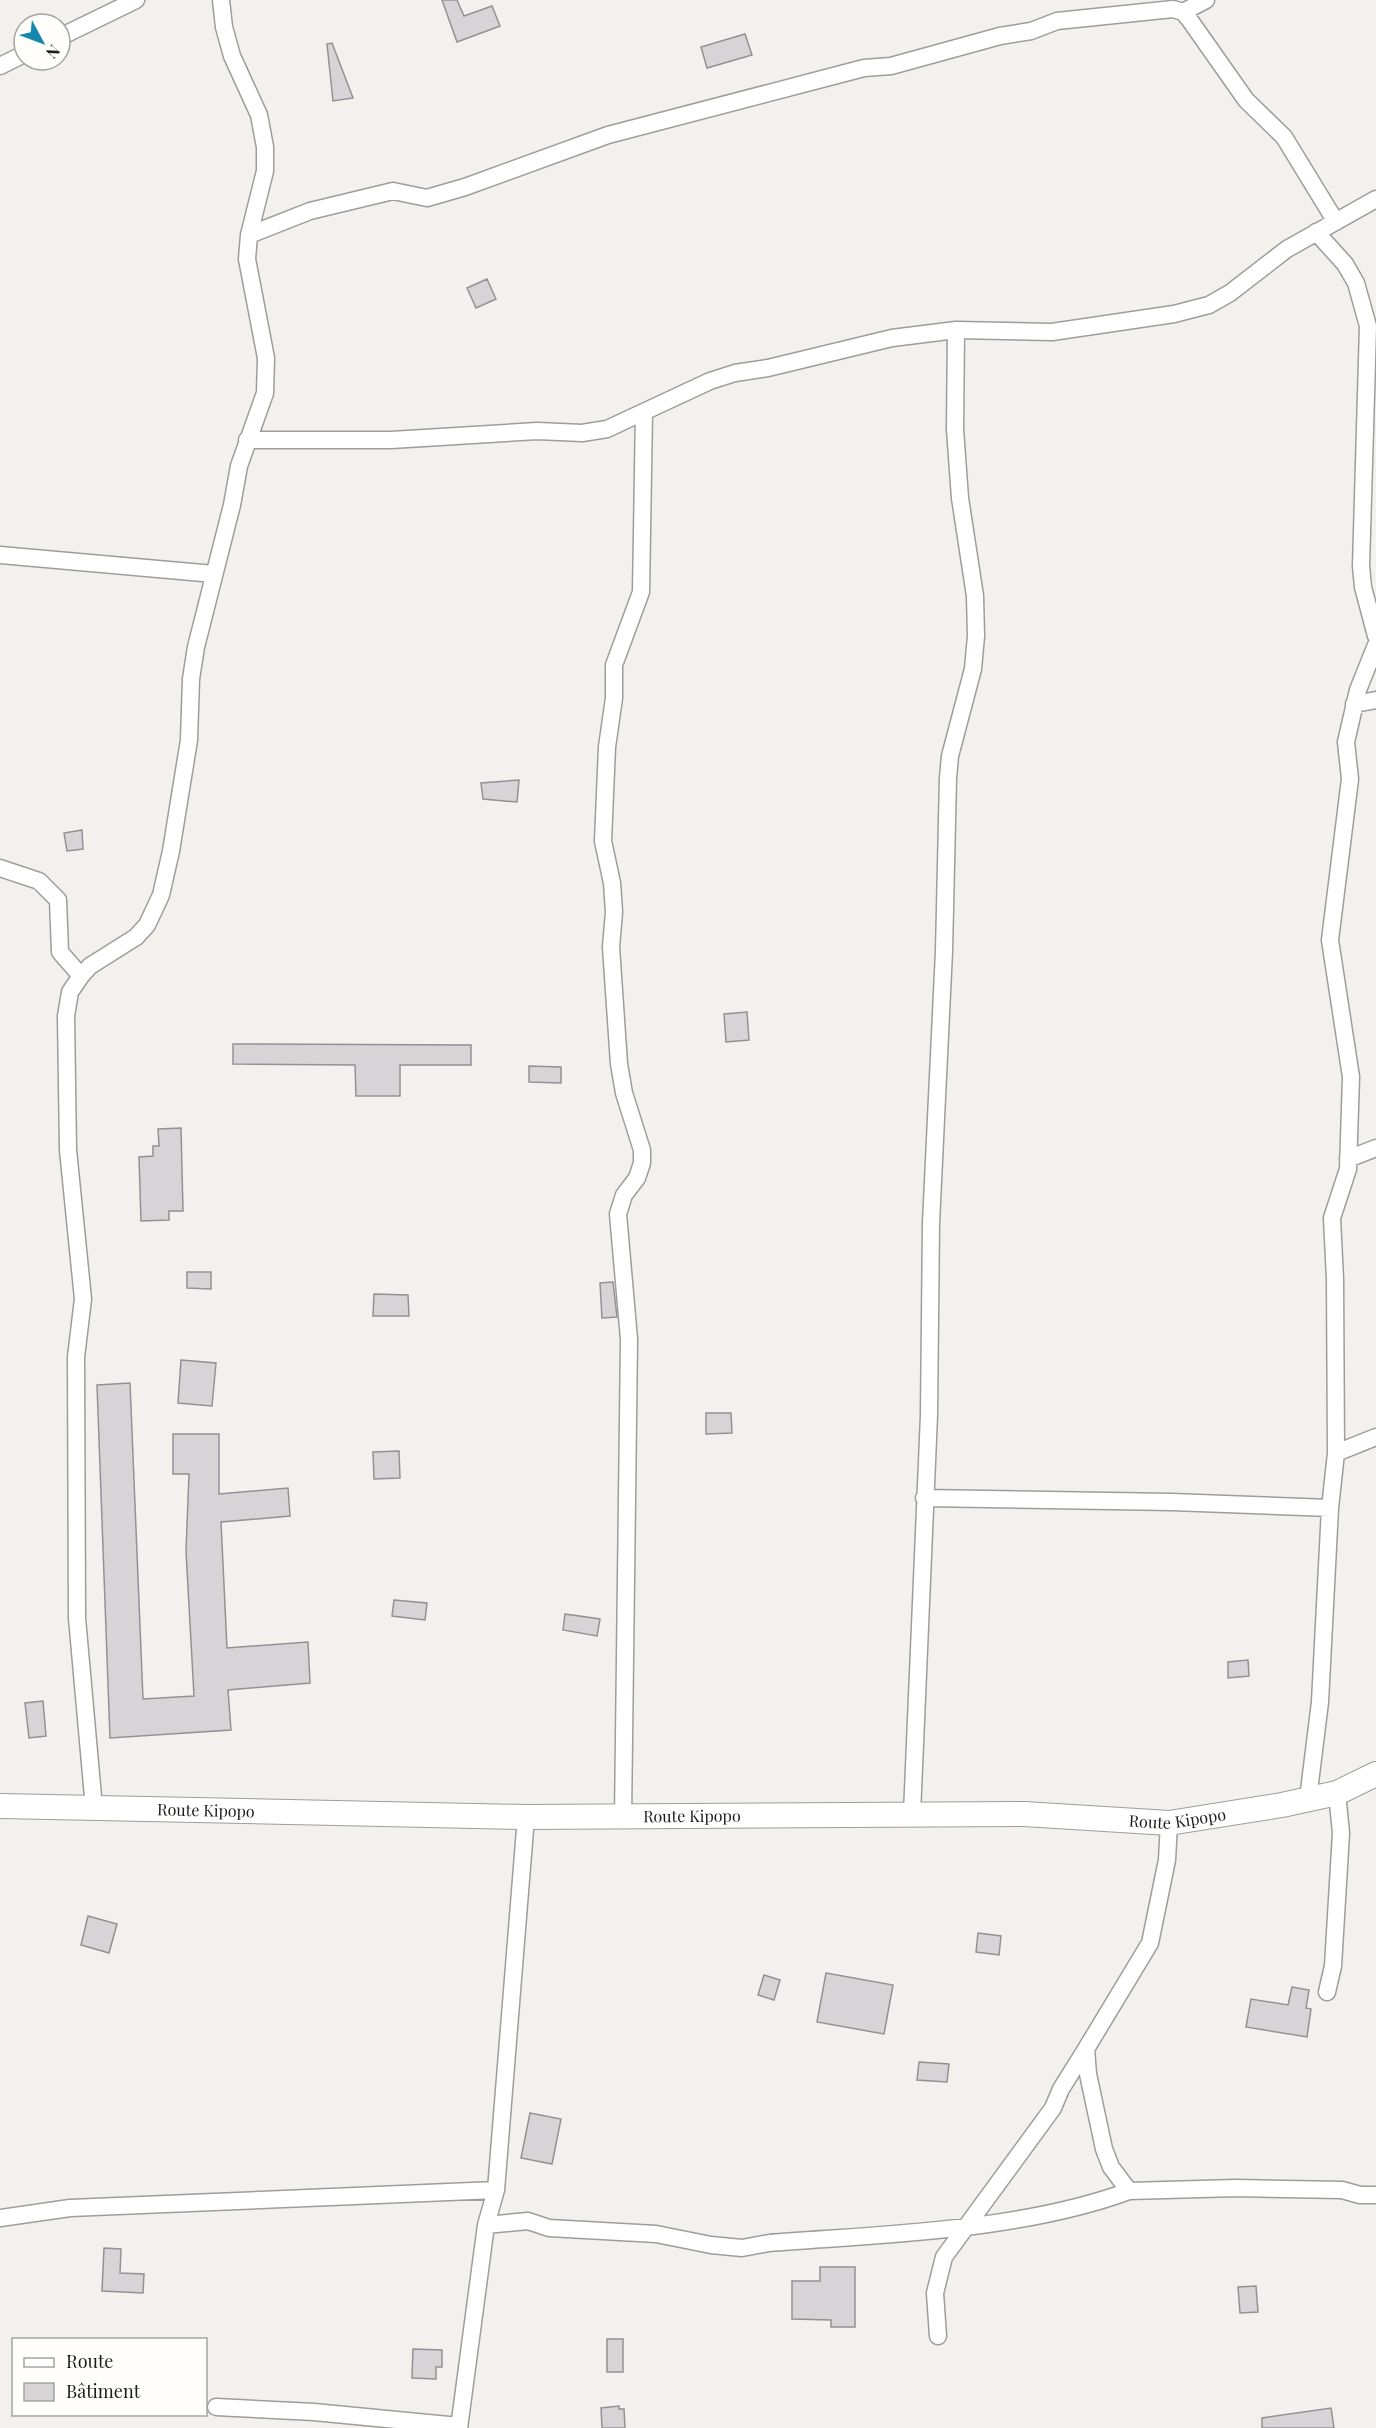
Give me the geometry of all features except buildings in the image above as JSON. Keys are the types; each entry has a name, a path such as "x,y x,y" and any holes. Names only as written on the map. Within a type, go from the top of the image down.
{"main road":[{"name":"Route Kipopo","path":"0,1806 623,1818 1024,1814 1170,1823 1337,1793 1376,1774"}],"street":[{"path":"72,31 136,0"},
{"path":"94,1808 77,1618 76,1357 83,1299 68,1150 66,1016 70,992 81,976 90,966 136,937 147,925 161,896 171,851 189,740 190,679 238,466 259,414 267,377 263,335 249,280 249,235 261,191 265,147 259,115 232,56 224,27 221,0"},
{"path":"1183,12 1206,0"},
{"path":"249,235 310,211 393,191 428,198 465,187 608,135 864,68 891,66 1000,36 1031,31 1057,21 1173,9 1183,12 1246,100 1284,137 1336,222"},
{"path":"247,440 391,440 537,431 582,433 607,429 735,373 768,368 892,338 956,330 1052,332 1164,315 1209,305 1230,293 1287,249 1376,199"},
{"path":"1316,232 1345,264 1365,304 1368,326 1361,566 1363,587 1376,636"},
{"path":"912,1814 929,1415 931,1222 944,951 948,778 950,756 973,669 976,636 975,596 960,498 955,429 956,330"},
{"path":"623,1818 629,1339 618,1214 624,1195 637,1178 642,1163 642,1150 624,1093 619,1065 611,947 614,912 612,883 603,840 607,747 614,698 614,665 618,648 638,605 640,592 644,412"},
{"path":"0,555 214,574"},
{"path":"1308,1799 1320,1702 1330,1508 1336,1453 1335,1279 1332,1218 1348,1169 1351,1077 1330,940 1350,779 1346,742 1354,704 1376,645"},
{"path":"1354,704 1376,700"},
{"path":"0,868 39,881 58,900 60,952 81,976"},
{"path":"1348,1159 1376,1148"},
{"path":"1336,1453 1376,1437"},
{"path":"924,1498 1172,1502 1330,1508"},
{"path":"1327,1992 1334,1966 1341,1833 1337,1793"},
{"path":"216,2407 314,2412 459,2427 486,2225 496,2190 526,1817"},
{"path":"938,2336 935,2293 944,2257 1053,2108 1061,2090 1150,1943 1167,1860 1170,1823"},
{"path":"1086,2049 1088,2074 1104,2149 1111,2167 1129,2191"},
{"path":"486,2225 528,2221 549,2228 656,2234 711,2245 742,2248 769,2243 969,2225 1075,2208 1129,2191 1236,2188 1342,2190 1360,2195 1376,2195"},
{"path":"0,2218 70,2208 496,2190"}]}
